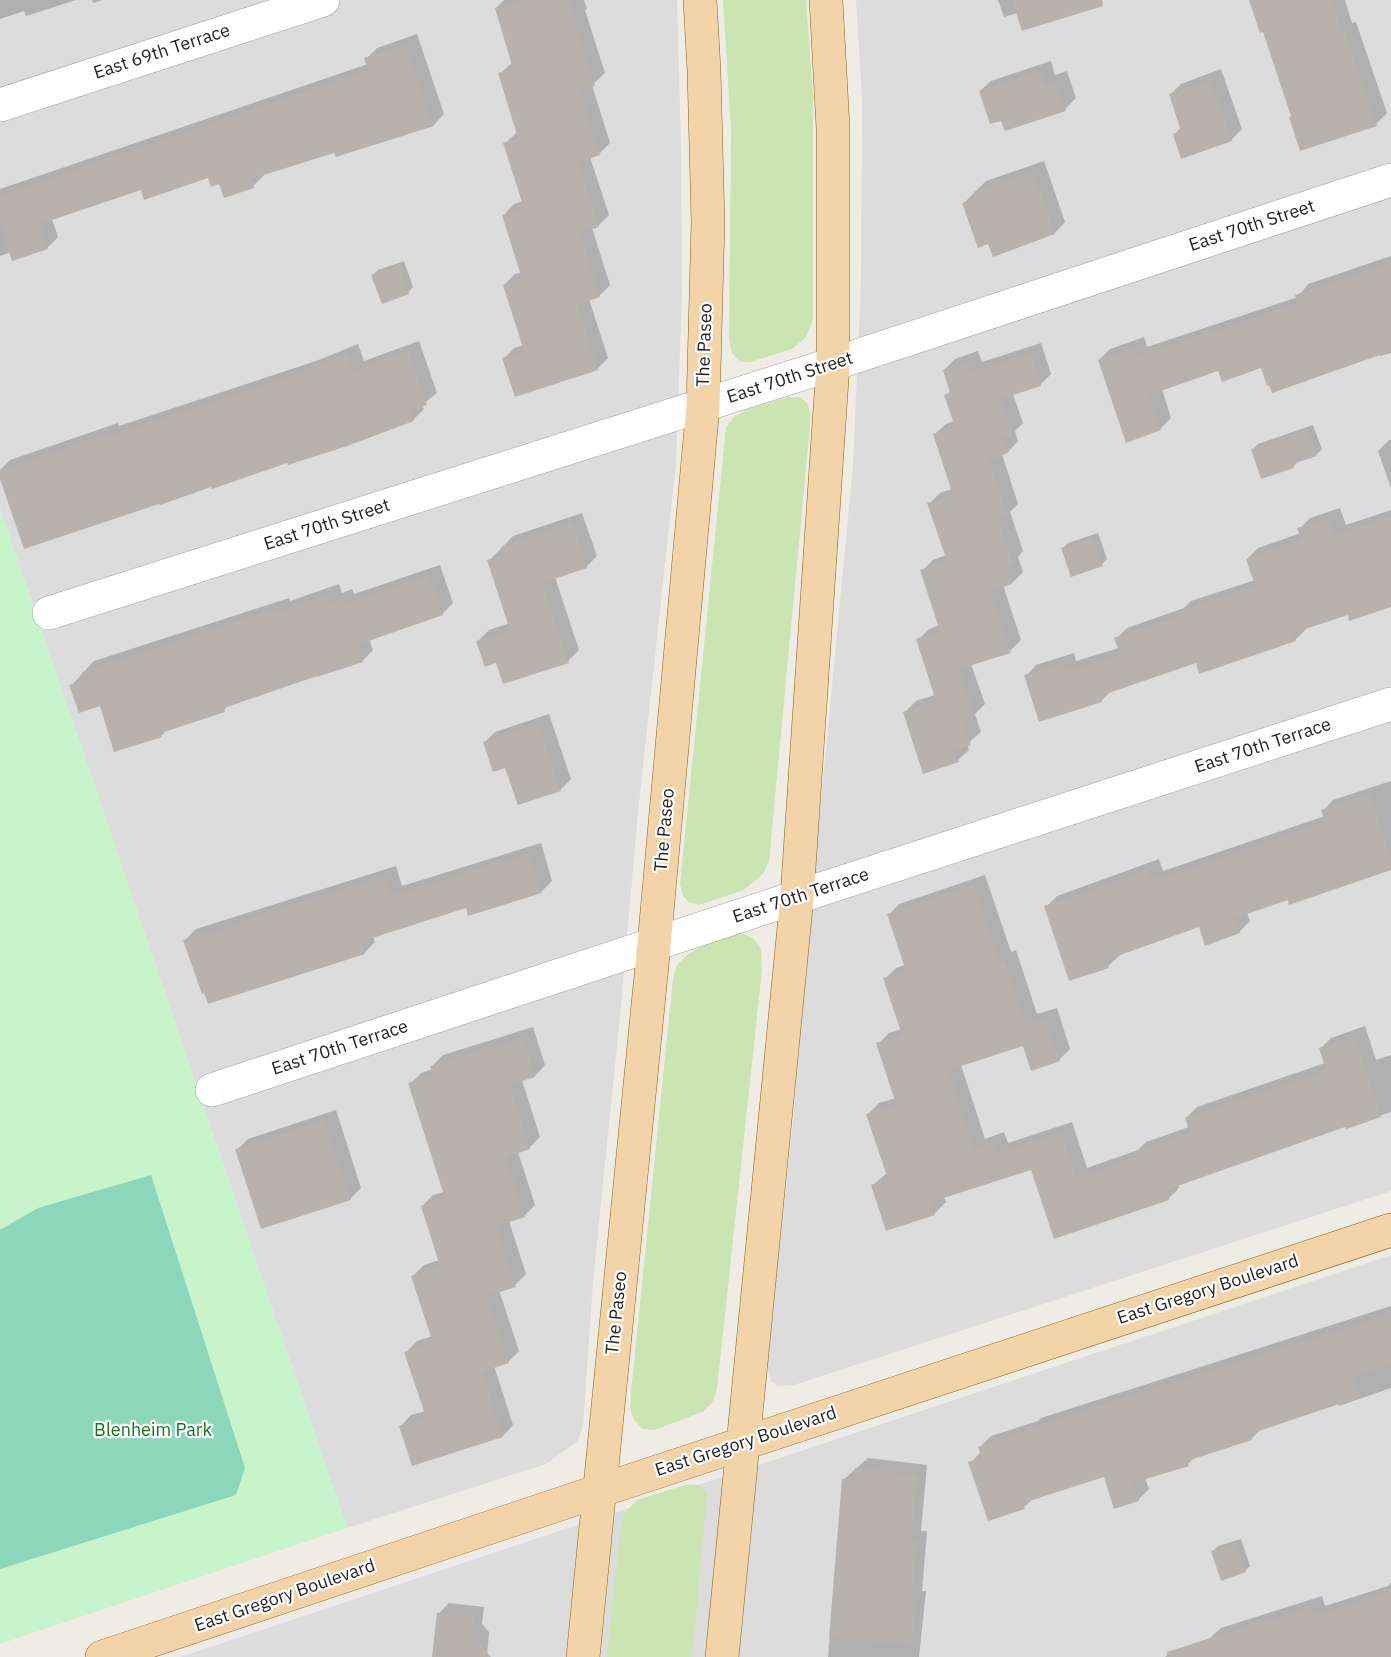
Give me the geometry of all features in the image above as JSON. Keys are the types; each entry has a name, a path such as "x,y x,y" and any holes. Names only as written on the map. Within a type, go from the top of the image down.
{"main road":[{"name":"The Paseo","path":"583,1657 654,945 703,406 708,222 700,0"},
{"path":"722,1657 797,897 833,364 833,128 826,0"},
{"name":"East Gregory Boulevard","path":"102,1657 1391,1230"}],"street":[{"name":"East 69th Terrace","path":"0,105 323,0"},
{"name":"East 70th Street","path":"50,613 703,406 1391,180"},
{"name":"East 70th Terrace","path":"212,1090 1391,704"}],"shaded area":[{"path":"0,0 677,0 682,293 676,464 638,812 593,1282 583,1427 577,1442 546,1464 347,1528 0,508"},
{"path":"856,0 1391,0 1391,1191 794,1385 778,1386 771,1381 768,1370 768,1350 793,1122 806,958 853,466 861,282 862,99"},
{"path":"1391,1255 1391,1657 180,1657"}],"green space":[{"path":"723,0 806,0 813,96 813,320 806,337 792,349 750,362 741,362 732,353 729,340 731,131"},
{"path":"788,397 800,397 807,403 811,415 769,861 763,874 744,890 699,905 689,902 683,896 680,884 726,427 734,417 750,408"},
{"name":"Blenheim Park","path":"0,508 347,1528 0,1644"},
{"path":"742,933 753,938 761,949 762,970 717,1389 712,1403 702,1412 654,1430 643,1429 634,1420 630,1409 631,1392 673,979 677,965 688,954 704,945"},
{"path":"151,1175 245,1468 236,1495 0,1569 0,1230 38,1208"},
{"path":"685,1485 699,1485 707,1493 692,1657 607,1657 621,1523 625,1513 637,1500"}],"building":[{"path":"521,0 570,0 595,86 580,90 600,155 578,162 599,227 580,233 600,297 577,305 598,370 515,397 502,358 524,351 503,285 522,279 502,215 524,208 503,143 518,138 498,73 513,69 495,8"},
{"path":"1012,0 1102,0 1103,6 1022,31"},
{"path":"1249,0 1331,0 1342,33 1345,32 1377,126 1300,151 1263,32 1260,33"},
{"path":"406,44 434,126 336,157 334,153 251,179 254,188 224,198 219,184 211,187 208,178 144,200 141,190 40,224 48,249 12,261 0,224 0,195 368,70 364,58"},
{"path":"1040,71 1044,85 1056,81 1066,111 1005,131 1001,121 990,124 979,91"},
{"path":"1210,79 1232,141 1181,159 1173,134 1181,131 1169,94"},
{"path":"1033,171 1055,234 993,257 988,244 978,248 962,203 976,198 974,192"},
{"path":"1391,262 1391,351 1272,393 1261,368 1222,382 1218,371 1149,395 1161,430 1126,443 1098,360 1133,347 1136,356 1209,331 1209,333 1298,303 1295,295"},
{"path":"399,265 409,294 382,304 371,275"},
{"path":"408,351 427,405 410,411 414,421 347,446 288,465 287,463 212,489 211,487 24,549 0,479 0,470 107,433 108,436 306,370 347,354 353,371"},
{"path":"1030,353 1041,386 1001,399 1013,435 1003,438 1008,453 989,460 1008,516 998,519 1013,564 1006,566 1012,584 991,591 1011,653 959,669 975,716 963,720 971,745 955,750 959,762 923,774 903,712 936,701 916,639 940,631 920,570 947,561 927,503 953,495 933,434 955,427 944,395 950,393 943,370 967,361 971,372"},
{"path":"1308,429 1317,456 1292,464 1294,468 1261,479 1251,449"},
{"path":"1391,517 1391,607 1349,621 1348,615 1293,633 1296,641 1199,674 1196,663 1100,696 1102,702 1039,722 1024,675 1063,663 1066,671 1120,654 1114,638 1180,616 1179,611 1255,586 1246,559 1301,539 1297,528 1329,518 1335,535"},
{"path":"572,523 587,568 542,583 569,663 503,684 496,663 485,667 476,641 510,630 487,560 503,555 501,547"},
{"path":"1093,538 1103,566 1071,577 1061,548"},
{"path":"429,574 443,615 357,645 363,662 224,708 225,712 161,733 162,737 114,752 100,706 79,713 69,685 84,680 82,672 278,608 279,611 328,594 331,603 341,599 343,604"},
{"path":"538,724 561,791 518,805 505,768 493,772 483,742"},
{"path":"1369,794 1391,860 1391,870 1289,905 1288,900 1235,918 1240,933 1205,946 1199,927 1106,960 1109,968 1069,981 1044,906 1148,869 1152,880 1325,822 1321,810"},
{"path":"530,853 542,893 468,916 466,908 369,939 361,944 365,954 208,1004 204,993 202,994 183,940 385,876 391,896"},
{"path":"974,885 1000,962 1005,960 1026,1024 1046,1018 1060,1061 1031,1071 1023,1046 949,1070 974,1148 993,1142 997,1153 1061,1132 1076,1178 1137,1156 1133,1152 1190,1133 1185,1118 1326,1070 1319,1048 1354,1036 1381,1117 1346,1129 1345,1127 1166,1190 1169,1200 1054,1239 1031,1170 931,1202 935,1215 886,1231 871,1185 888,1179 866,1114 896,1104 876,1043 902,1035 883,978 906,971 887,914"},
{"path":"523,1037 535,1077 509,1085 530,1149 506,1157 525,1217 497,1226 516,1287 487,1296 509,1363 482,1372 503,1437 412,1466 399,1426 426,1417 404,1352 433,1343 411,1276 440,1266 421,1206 445,1198 408,1083 433,1075 430,1066"},
{"path":"325,1120 351,1200 261,1229 235,1149"},
{"path":"1391,1312 1391,1364 1353,1378 1360,1397 1250,1434 1252,1440 1187,1461 1189,1466 1133,1483 1139,1501 1114,1509 1104,1477 1023,1503 1025,1509 988,1521 968,1462 982,1458 978,1447 1029,1430 1028,1428"},
{"path":"855,1468 917,1475 911,1541 917,1542 912,1601 916,1602 912,1645 829,1638 842,1479 854,1480"},
{"path":"1236,1543 1246,1572 1221,1581 1211,1551"},
{"path":"1391,1591 1391,1657 1167,1657 1167,1652 1311,1606 1314,1615"},
{"path":"437,1613 474,1617 472,1635 491,1657 432,1657"}]}
